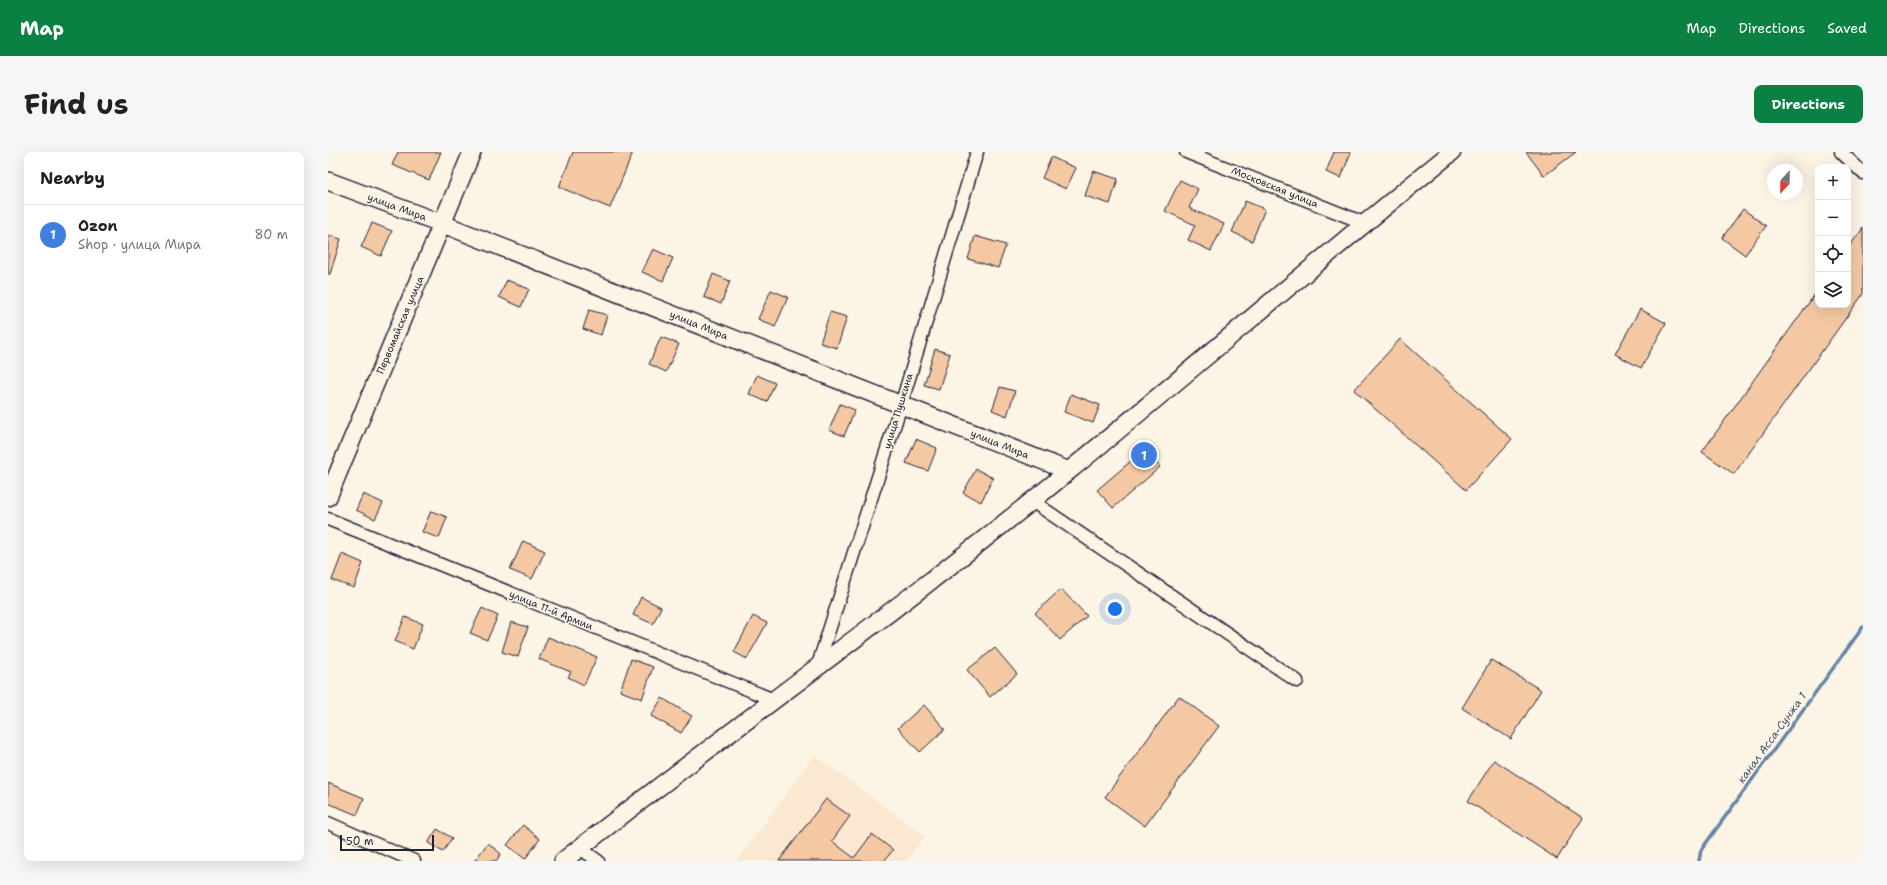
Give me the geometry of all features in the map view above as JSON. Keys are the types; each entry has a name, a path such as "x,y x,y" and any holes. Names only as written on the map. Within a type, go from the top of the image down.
{"street":[{"name":"Первомайская улица","path":"328,498 472,152"},
{"name":"улица Пушкина","path":"817,669 901,405 977,152"},
{"name":"Московская улица","path":"1186,152 1364,222"},
{"path":"563,861 817,669 1032,501 1364,222 1452,152"},
{"path":"1841,152 1863,173"},
{"name":"улица Мира","path":"328,181 443,224 1069,471"},
{"path":"1032,501 1297,682"},
{"name":"улица 11-й Армии","path":"328,519 774,700"},
{"path":"328,823 414,861"},
{"path":"580,848 598,861"}],"shaded area":[{"path":"814,755 925,836 906,861 737,861"}],"building":[{"path":"398,152 441,152 429,180 392,165"},
{"path":"573,152 633,152 610,208 559,187"},
{"path":"1334,152 1351,152 1341,178 1326,172"},
{"path":"1526,152 1576,152 1544,176"},
{"path":"1051,157 1076,168 1066,189 1042,178"},
{"path":"1093,171 1118,179 1110,204 1085,196"},
{"path":"1180,180 1198,189 1189,208 1224,224 1211,251 1188,240 1195,225 1165,211"},
{"path":"1245,201 1265,209 1252,241 1232,232"},
{"path":"1743,209 1766,226 1745,255 1722,238"},
{"path":"372,223 392,231 381,256 361,247"},
{"path":"1863,228 1863,294 1734,474 1702,452 1815,294 1815,308 1851,308 1851,244"},
{"path":"328,235 341,239 330,274 328,274"},
{"path":"975,236 1006,245 998,268 968,259"},
{"path":"653,249 673,258 663,281 642,272"},
{"path":"713,274 730,281 721,304 704,297"},
{"path":"507,280 529,289 521,307 499,297"},
{"path":"771,290 788,297 775,327 758,319"},
{"path":"1640,309 1666,323 1641,368 1615,354"},
{"path":"589,310 607,315 601,335 583,329"},
{"path":"830,312 847,317 837,348 820,343"},
{"path":"661,337 679,344 666,372 649,364"},
{"path":"1400,339 1512,439 1466,490 1354,390"},
{"path":"935,349 950,354 939,389 924,385"},
{"path":"757,375 775,383 767,402 749,394"},
{"path":"1000,387 1015,391 1007,416 992,410"},
{"path":"1071,394 1100,405 1093,423 1064,412"},
{"path":"840,404 855,410 844,436 829,430"},
{"path":"916,439 937,448 928,471 906,463"},
{"path":"1145,449 1160,467 1113,508 1097,490"},
{"path":"976,469 993,478 981,502 963,493"},
{"path":"363,494 383,503 375,519 356,510"},
{"path":"431,511 447,517 439,538 422,532"},
{"path":"523,541 545,551 532,579 510,570"},
{"path":"342,554 363,563 354,588 332,580"},
{"path":"1061,589 1087,616 1060,640 1035,613"},
{"path":"641,597 661,607 653,624 633,615"},
{"path":"482,608 498,616 487,640 470,633"},
{"path":"753,616 767,623 747,659 734,652"},
{"path":"405,617 423,624 413,649 395,641"},
{"path":"511,622 528,627 518,657 502,652"},
{"path":"548,637 597,657 584,685 568,677 571,672 539,659"},
{"path":"995,648 1017,674 990,697 967,670"},
{"path":"631,659 653,667 642,699 620,691"},
{"path":"1491,660 1541,690 1511,739 1462,708"},
{"path":"1179,696 1219,726 1145,826 1105,797"},
{"path":"662,698 692,716 681,733 651,716"},
{"path":"924,705 945,729 920,752 898,728"},
{"path":"1494,760 1583,818 1557,859 1468,801"},
{"path":"328,783 364,798 357,815 328,803"},
{"path":"826,799 850,816 832,841 854,858 872,834 893,850 884,861 779,861"},
{"path":"523,825 540,839 525,859 507,845"},
{"path":"437,829 452,838 443,852 428,843"},
{"path":"488,843 501,854 496,861 474,861"}],"waterway":[{"name":"канал Асса-Сунжа 1","path":"1699,861 1701,850 1863,627"}],"place":[{"name":"Ozon","path":"1144,455"}]}
